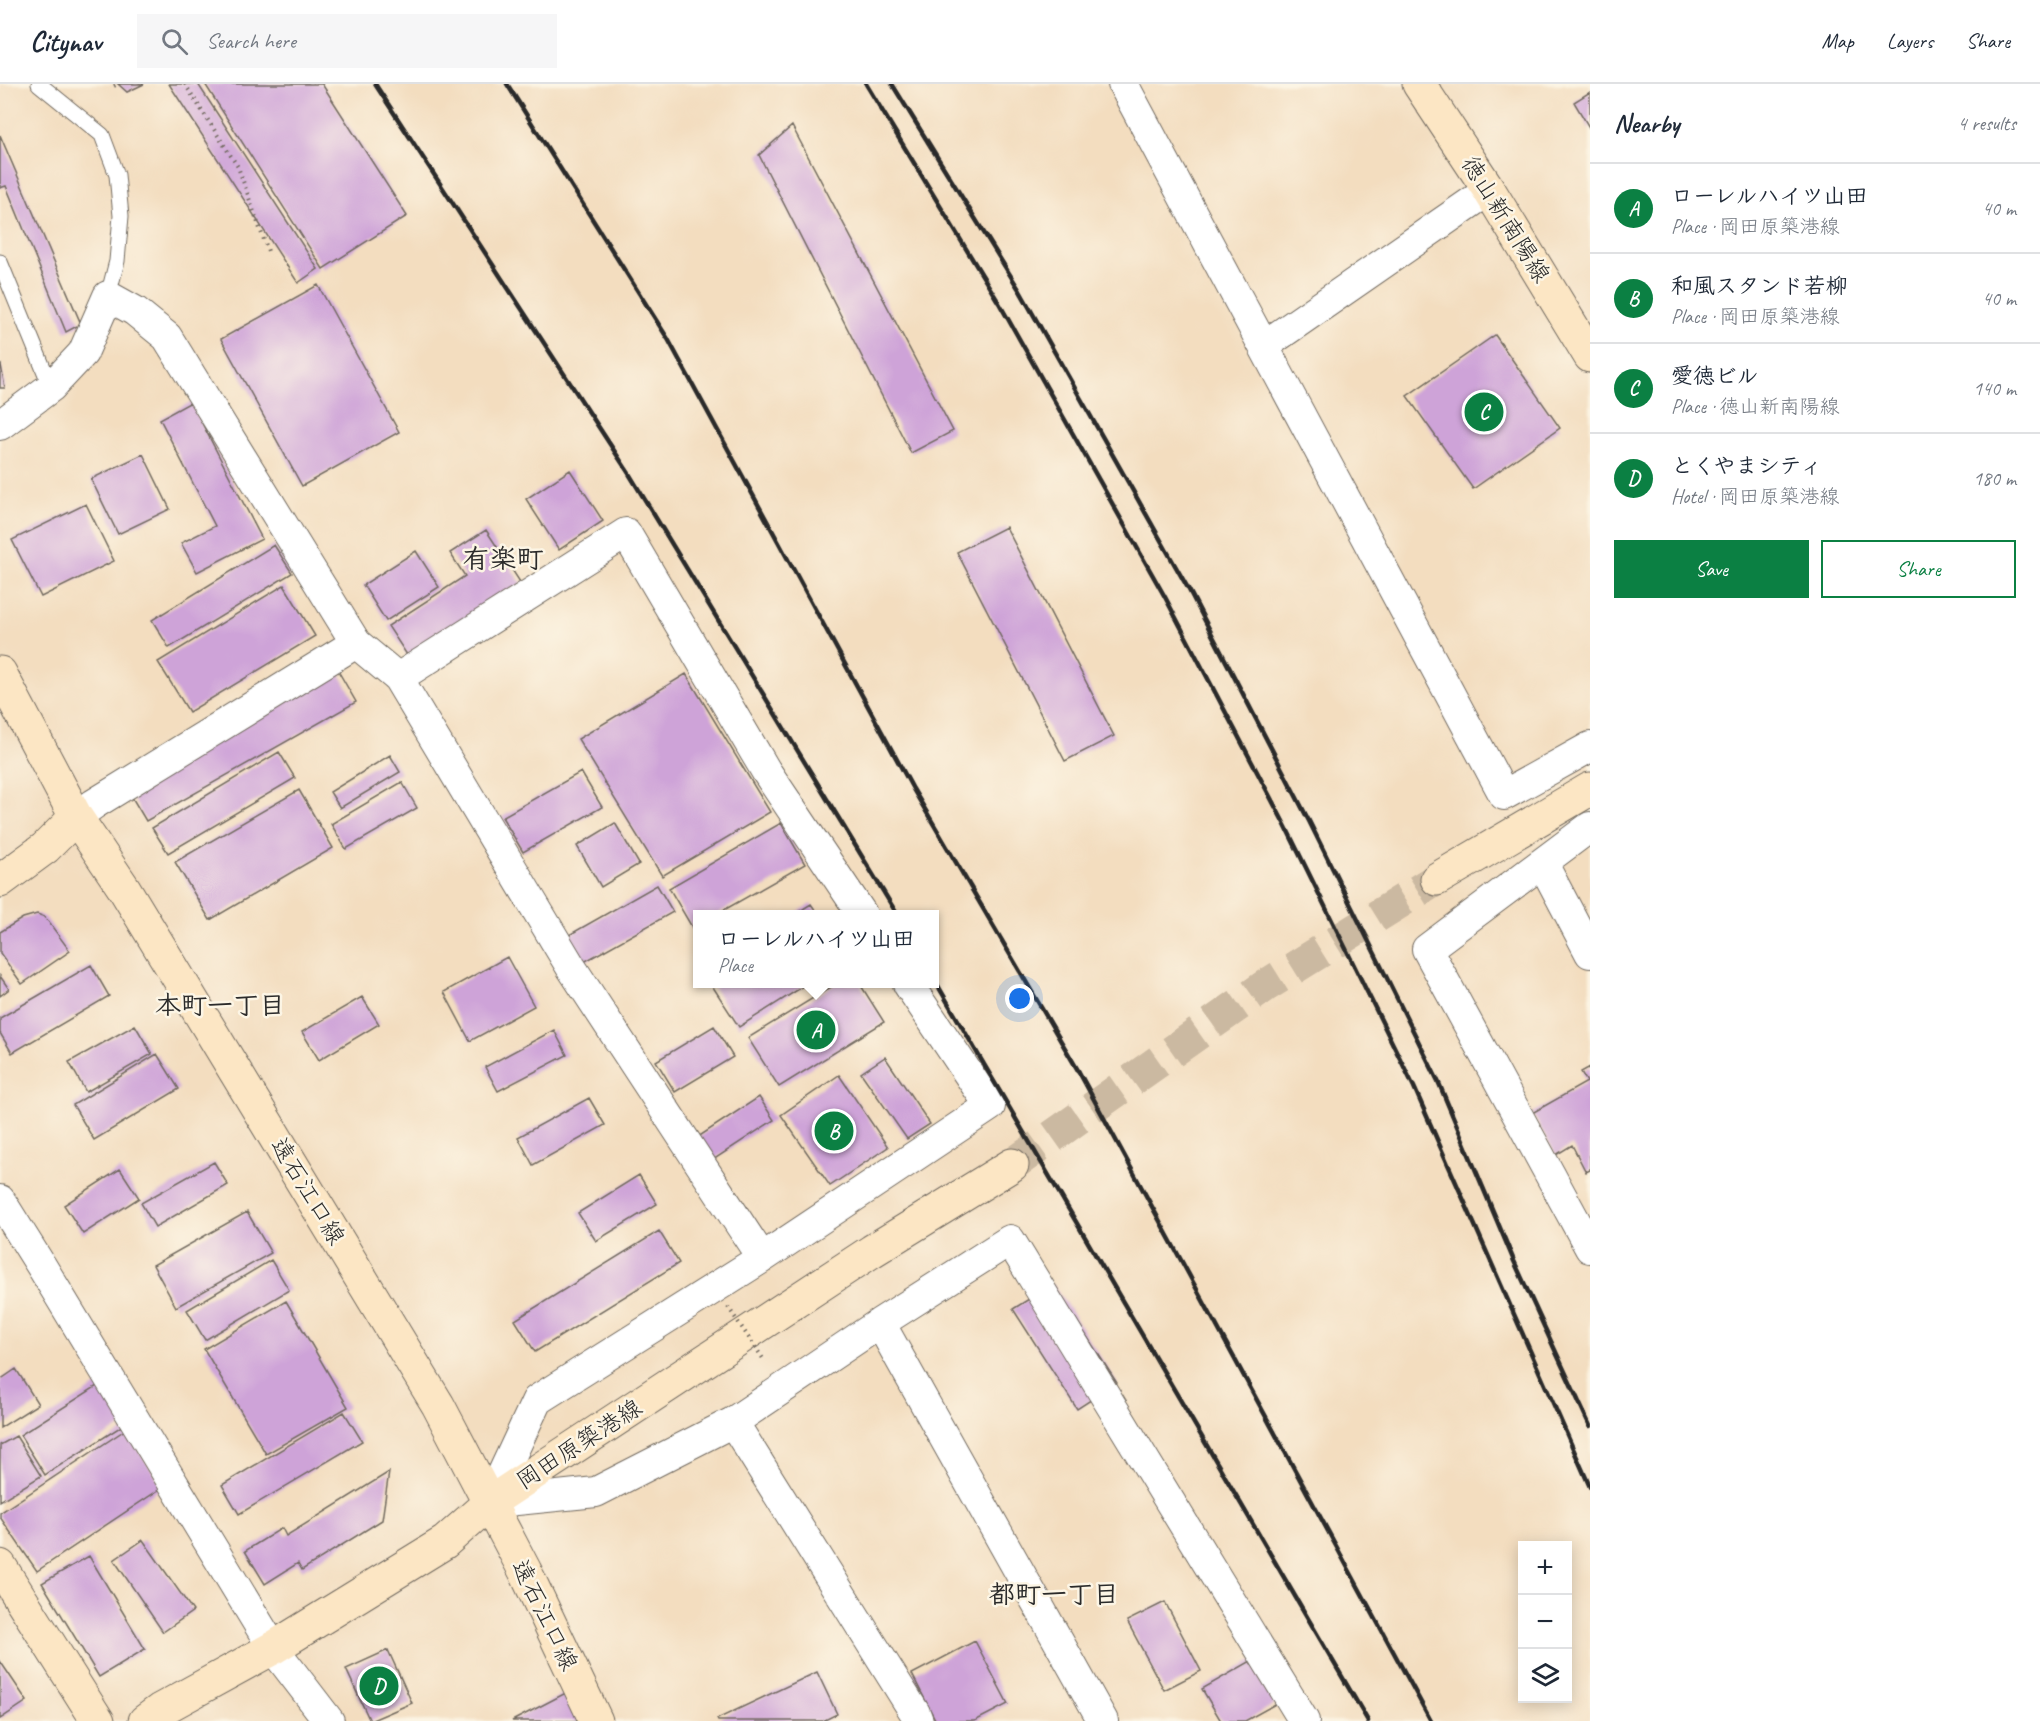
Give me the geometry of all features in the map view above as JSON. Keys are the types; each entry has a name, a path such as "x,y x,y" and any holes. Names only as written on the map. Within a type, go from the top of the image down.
{"street":[{"path":"1123,84 1265,345 1504,795 1590,747"},
{"name":"徳山新南陽線","path":"1419,84 1489,190 1590,356"},
{"path":"1265,345 1489,190"},
{"path":"0,425 51,387 83,353 108,296 135,311 167,337 356,643 398,678 571,967 762,1258"},
{"path":"398,678 626,533 766,771 859,910"},
{"path":"0,880 45,848 76,817 94,804 356,643"},
{"name":"遠石江口線","path":"0,673 76,817 125,890 438,1405 525,1571 596,1721"},
{"path":"1437,879 1590,789"},
{"path":"1590,827 1427,949 1590,1248"},
{"path":"1543,864 1590,953"},
{"path":"489,1503 537,1400 762,1258 990,1106 911,988"},
{"name":"岡田原築港線","path":"145,1721 160,1710 273,1648 445,1542 489,1503 872,1251 1012,1165"},
{"path":"0,1200 273,1648 329,1721"},
{"path":"489,1503 596,1492 733,1422 880,1323 1010,1240 1304,1721"},
{"path":"880,1323 1103,1721"},
{"path":"733,1422 918,1721"},
{"path":"0,1566 98,1721"}],"lane":[{"path":"39,84 102,135 117,175 121,216 117,261 108,296"},
{"path":"0,262 51,387"}],"path":[{"path":"185,84 238,167 269,254"},
{"path":"728,1307 764,1359"}],"building":[{"path":"118,84 144,84 127,92"},
{"path":"169,84 198,84 318,269 298,283"},
{"path":"205,84 322,84 407,216 323,269"},
{"path":"1590,92 1590,129 1574,102"},
{"path":"792,126 953,431 911,453 759,155"},
{"path":"0,135 81,324 66,332 6,186 0,188"},
{"path":"318,285 399,432 302,486 221,339"},
{"path":"1495,335 1560,428 1473,489 1407,396"},
{"path":"1,365 5,388 0,388"},
{"path":"191,402 262,539 197,572 181,543 215,526 160,419"},
{"path":"143,454 170,509 118,534 91,479"},
{"path":"570,470 603,521 559,550 526,499"},
{"path":"86,504 114,561 41,597 12,540"},
{"path":"1006,527 1114,736 1065,761 957,552"},
{"path":"486,530 522,585 409,658 388,626 465,576 450,553"},
{"path":"274,545 292,573 169,648 152,620"},
{"path":"416,551 439,587 386,621 363,585"},
{"path":"284,585 315,636 189,712 158,662"},
{"path":"337,669 356,702 146,821 127,789"},
{"path":"686,674 770,812 662,876 578,739"},
{"path":"279,752 295,778 168,853 152,828"},
{"path":"390,755 400,772 340,808 330,792"},
{"path":"581,772 602,807 523,852 502,817"},
{"path":"402,782 417,808 346,849 331,824"},
{"path":"299,790 333,848 210,920 175,862"},
{"path":"615,823 639,864 601,887 577,846"},
{"path":"781,823 805,864 724,910 693,910 693,929 669,888"},
{"path":"657,885 673,912 584,962 569,935"},
{"path":"811,904 815,910 801,910"},
{"path":"37,914 45,917 70,951 22,984 0,953 0,932 23,918"},
{"path":"507,957 534,1006 470,1041 444,992"},
{"path":"91,965 109,996 12,1053 0,1033 0,1018"},
{"path":"0,976 9,989 0,996"},
{"path":"714,988 801,988 739,1027"},
{"path":"829,988 863,988 884,1022 779,1087 748,1038"},
{"path":"362,997 379,1024 319,1060 302,1032"},
{"path":"135,1025 152,1054 86,1092 69,1062"},
{"path":"714,1026 733,1057 675,1092 656,1061"},
{"path":"554,1030 567,1055 498,1091 485,1067"},
{"path":"157,1054 179,1089 94,1140 73,1105"},
{"path":"885,1057 930,1124 907,1139 861,1073"},
{"path":"1590,1067 1590,1170 1586,1172 1572,1145 1556,1155 1532,1113 1587,1082 1581,1072"},
{"path":"839,1075 888,1147 830,1186 781,1115"},
{"path":"759,1097 774,1120 713,1160 698,1137"},
{"path":"589,1098 605,1125 533,1165 518,1137"},
{"path":"214,1162 228,1185 155,1227 141,1203"},
{"path":"120,1169 139,1198 83,1234 64,1205"},
{"path":"639,1175 657,1204 596,1241 578,1213"},
{"path":"247,1212 271,1253 176,1307 153,1265"},
{"path":"659,1231 679,1263 535,1352 515,1320"},
{"path":"271,1260 289,1290 205,1340 187,1310"},
{"path":"1053,1284 1117,1383 1077,1409 1013,1309"},
{"path":"286,1301 348,1407 266,1454 204,1349"},
{"path":"16,1369 38,1404 0,1428 0,1380"},
{"path":"100,1384 125,1424 45,1475 20,1435"},
{"path":"344,1412 362,1441 239,1514 222,1485"},
{"path":"125,1430 163,1487 37,1571 0,1517 0,1513"},
{"path":"16,1436 41,1476 0,1501 0,1445"},
{"path":"389,1472 382,1520 302,1570 298,1563 265,1584 245,1551 282,1528 286,1536"},
{"path":"143,1540 193,1611 163,1632 114,1560"},
{"path":"89,1556 145,1649 99,1677 42,1583"},
{"path":"1165,1602 1201,1671 1164,1690 1127,1621"},
{"path":"975,1641 1008,1704 975,1721 936,1721 912,1674"},
{"path":"1272,1649 1297,1692 1245,1721 1221,1721 1202,1689"},
{"path":"388,1650 412,1703 370,1721 346,1669"},
{"path":"0,1661 27,1701 0,1719"},
{"path":"817,1672 837,1714 823,1721 718,1721 717,1719"},
{"path":"583,1684 602,1721 512,1721"}],"tunnel":[{"path":"1012,1165 1265,986 1437,879"}],"railway":[{"path":"375,84 628,472 895,910"},
{"path":"507,84 668,339 913,789 1079,1072 1431,1721"},
{"path":"866,84 999,303 1165,597 1285,825 1414,1087 1590,1487"},
{"path":"892,84 1020,291 1189,590 1309,821 1438,1081 1514,1261 1590,1426"},
{"path":"939,988 1368,1721"}],"place":[{"name":"愛徳ビル","path":"1484,412"},
{"name":"ローレルハイツ山田","path":"816,1030"},
{"name":"和風スタンド若柳","path":"834,1131"},
{"name":"とくやまシティ","path":"379,1686"}],"district":[{"name":"有楽町","path":"503,559"},
{"name":"本町一丁目","path":"220,1005"},
{"name":"都町一丁目","path":"1054,1594"}]}
